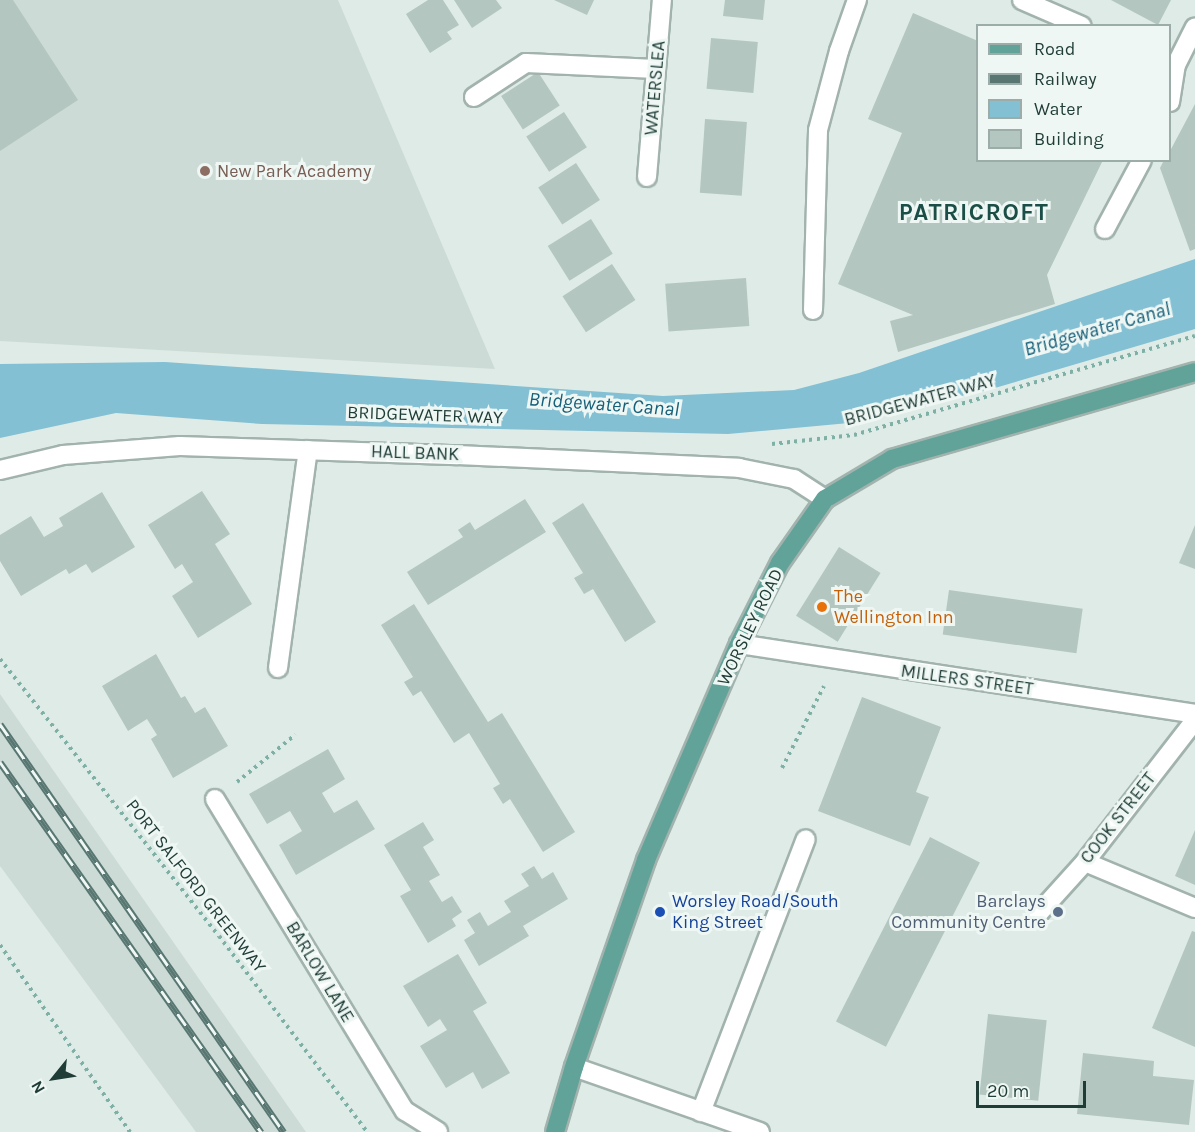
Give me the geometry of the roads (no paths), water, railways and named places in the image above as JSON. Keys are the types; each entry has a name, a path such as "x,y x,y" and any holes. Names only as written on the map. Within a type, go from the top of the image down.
{"main road":[{"name":"WORSLEY ROAD","path":"555,1132 574,1067 646,860 739,644 780,563 825,499 892,459 1195,372"}],"street":[{"name":"WATERSLEA","path":"647,177 662,0"},
{"path":"813,310 818,130 839,51 857,0"},
{"path":"1022,0 1077,24"},
{"path":"1171,89 1173,64 1195,27"},
{"path":"474,98 526,63 656,69"},
{"path":"1105,229 1141,162"},
{"name":"HALL BANK","path":"0,470 63,455 180,446 308,450 739,468 794,479 825,499"},
{"path":"278,668 308,450"},
{"name":"MILLERS STREET","path":"739,644 837,661 1195,714"},
{"name":"COOK STREET","path":"1038,914 1085,862 1195,720"},
{"name":"BARLOW LANE","path":"215,799 405,1110 438,1132"},
{"path":"701,1112 806,839"},
{"path":"1085,862 1195,908"},
{"path":"574,1067 760,1132"}],"water":[{"name":"Bridgewater Canal","path":"1195,259 1195,329 988,390 849,423 728,434 262,424 116,413 0,438 0,364 165,362 663,396 794,390 859,373"}],"railway":[{"path":"0,724 284,1132"},
{"path":"0,762 261,1132"}],"place":[{"name":"New Park Academy","path":"205,171"},
{"name":"The Wellington Inn","path":"822,607"},
{"name":"Worsley Road/South King Street","path":"660,912"},
{"name":"Barclays Community Centre","path":"1058,912"}],"district":[{"name":"PATRICROFT","path":"974,213"}]}
